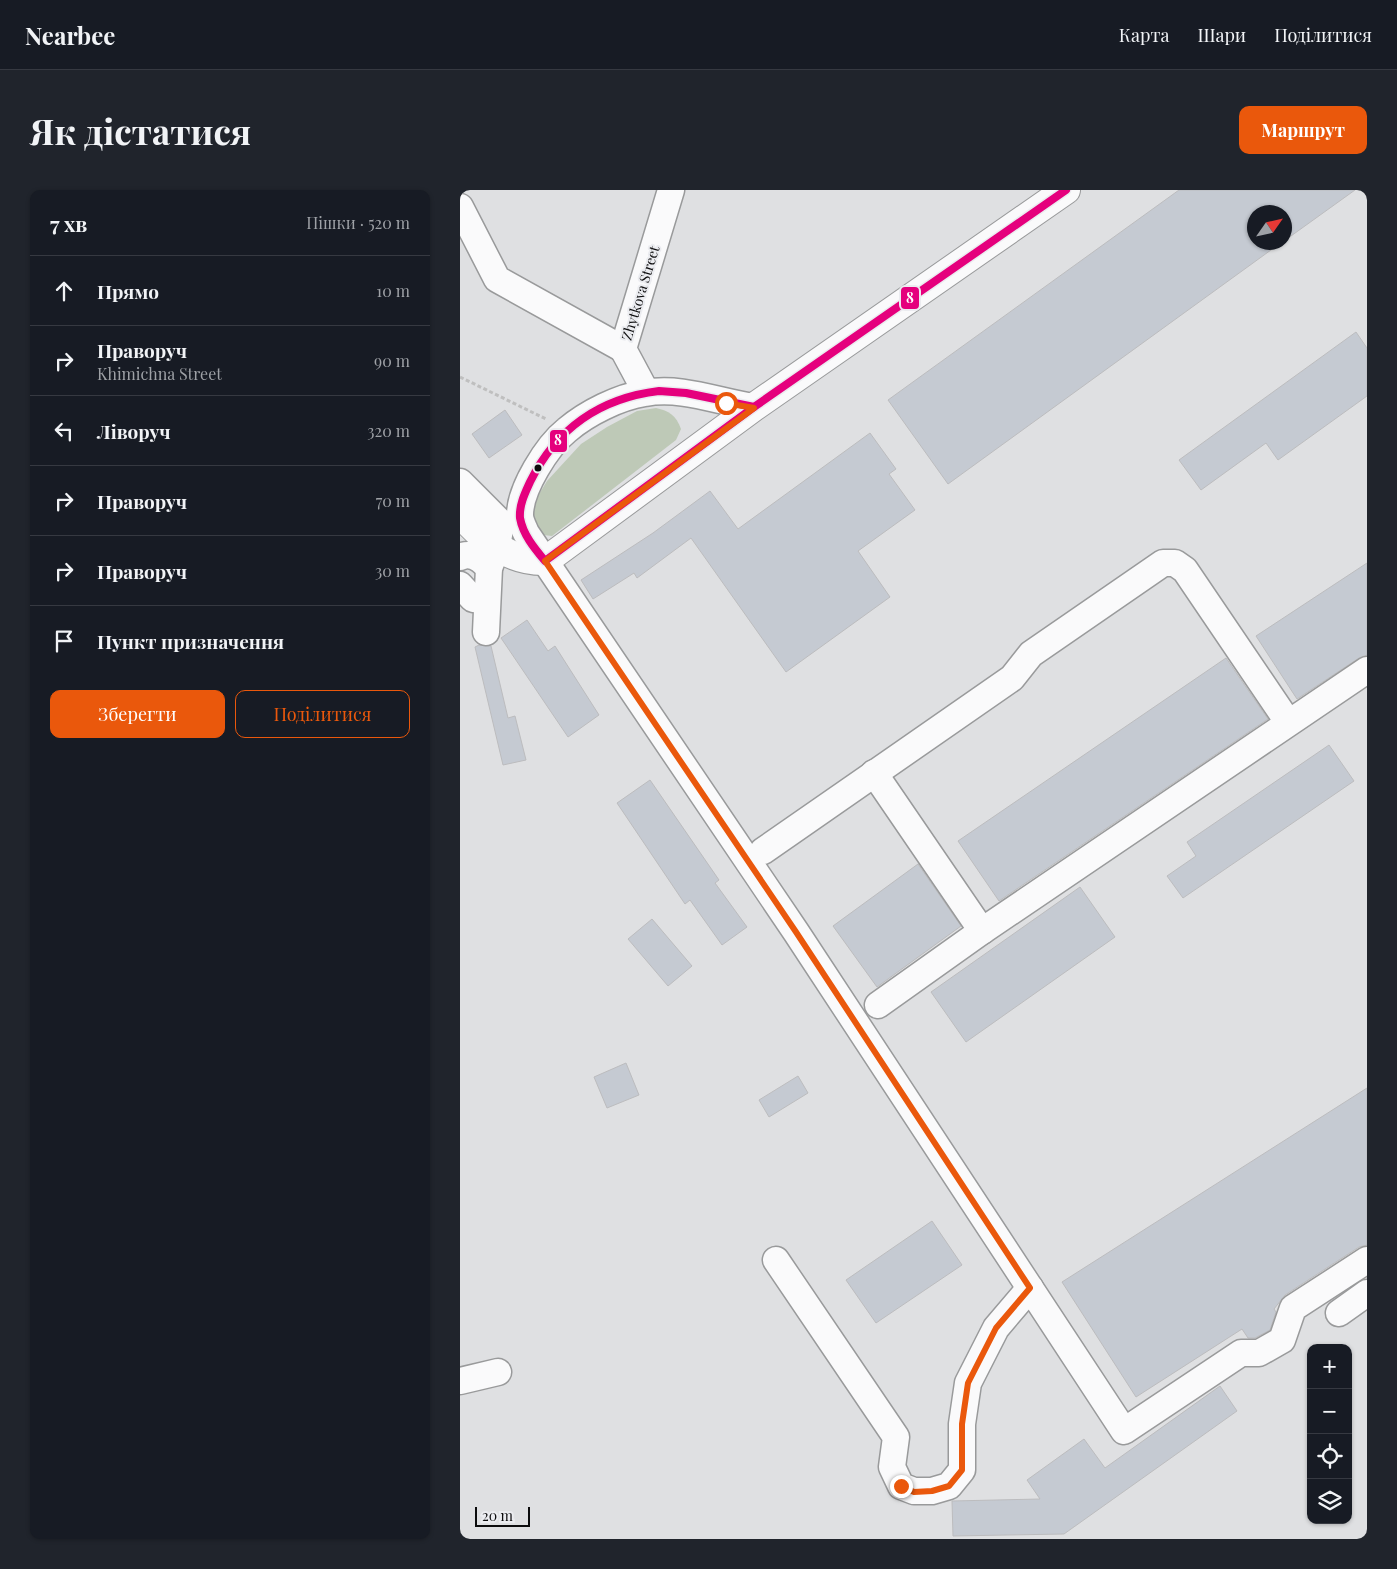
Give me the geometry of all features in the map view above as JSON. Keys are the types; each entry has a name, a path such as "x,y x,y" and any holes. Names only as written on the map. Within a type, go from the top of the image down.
{"main road":[{"path":"460,513 478,534 493,558 531,562 545,561 754,408 1066,190"}],"street":[{"name":"Zhytkova Street","path":"646,392 623,349 671,190"},
{"path":"460,207 468,237 497,279 623,349"},
{"path":"754,408 694,394 646,392 596,412 567,430 551,445 535,472 522,502 520,517 526,533 796,932 1124,1432 1241,1353 1259,1353 1282,1340 1292,1308 1367,1260"},
{"path":"460,482 502,523 493,558 486,601 486,632"},
{"path":"460,557 465,554 480,558 493,558"},
{"path":"763,851 1012,678 1031,654 1164,563 1175,564 1185,570 1288,722"},
{"path":"460,585 473,599 486,601"},
{"path":"878,1005 1288,722 1367,670"},
{"path":"874,773 982,932"},
{"path":"776,1260 896,1437 892,1468 901,1486 914,1492 932,1491 949,1486 962,1470 962,1424 968,1383 996,1328 1030,1288"},
{"path":"1339,1313 1367,1293"},
{"path":"460,1381 498,1372"}],"path":[{"path":"460,377 567,430"}],"green space":[{"path":"656,408 668,412 677,420 681,429 676,440 552,536 543,535 533,518 533,504 547,481 581,444 637,411"}],"building":[{"path":"1179,190 1355,190 1292,235 1292,205 1247,205 1247,250 1271,250 948,484 888,400"},
{"path":"1356,332 1367,348 1367,396 1278,460 1266,443 1201,490 1179,460"},
{"path":"505,410 522,435 489,458 472,434"},
{"path":"870,433 896,469 889,474 915,510 858,551 890,597 786,672 691,538 637,578 634,573 593,599 581,580 653,533 710,491 738,529"},
{"path":"1367,563 1367,655 1359,658 1297,699 1256,636"},
{"path":"527,620 548,651 555,646 599,715 568,737 501,638"},
{"path":"479,645 491,646 508,718 515,716 526,760 503,765 475,647"},
{"path":"1226,658 1268,719 999,901 958,841"},
{"path":"1329,745 1354,781 1183,898 1167,876 1196,856 1187,842"},
{"path":"650,780 719,880 715,883 747,927 722,945 690,900 685,904 617,803"},
{"path":"918,864 961,926 877,987 833,926"},
{"path":"1080,887 1115,937 966,1042 931,992"},
{"path":"652,919 692,966 668,986 628,939"},
{"path":"626,1063 639,1095 607,1108 594,1077"},
{"path":"798,1076 808,1093 769,1117 759,1100"},
{"path":"1367,1088 1367,1245 1359,1247 1285,1295 1274,1309 1276,1312 1270,1330 1255,1338 1248,1338 1242,1329 1136,1397 1062,1282"},
{"path":"932,1221 962,1265 876,1323 846,1280"},
{"path":"1220,1386 1237,1411 1064,1534 953,1536 952,1501 1040,1499 1027,1480 1084,1439 1105,1468"}],"transit line":[{"name":"8","path":"754,407 1066,190"},
{"name":"8","path":"659,391 686,393 754,407 545,561 533,547 520,518 520,508 524,495 541,463 553,446 582,419 618,401 659,391"}],"route":[{"path":"726,403 754,408 545,561 796,932 1030,1288 996,1328 968,1383 962,1424 962,1470 949,1486 932,1491 914,1492 901,1486"}]}
